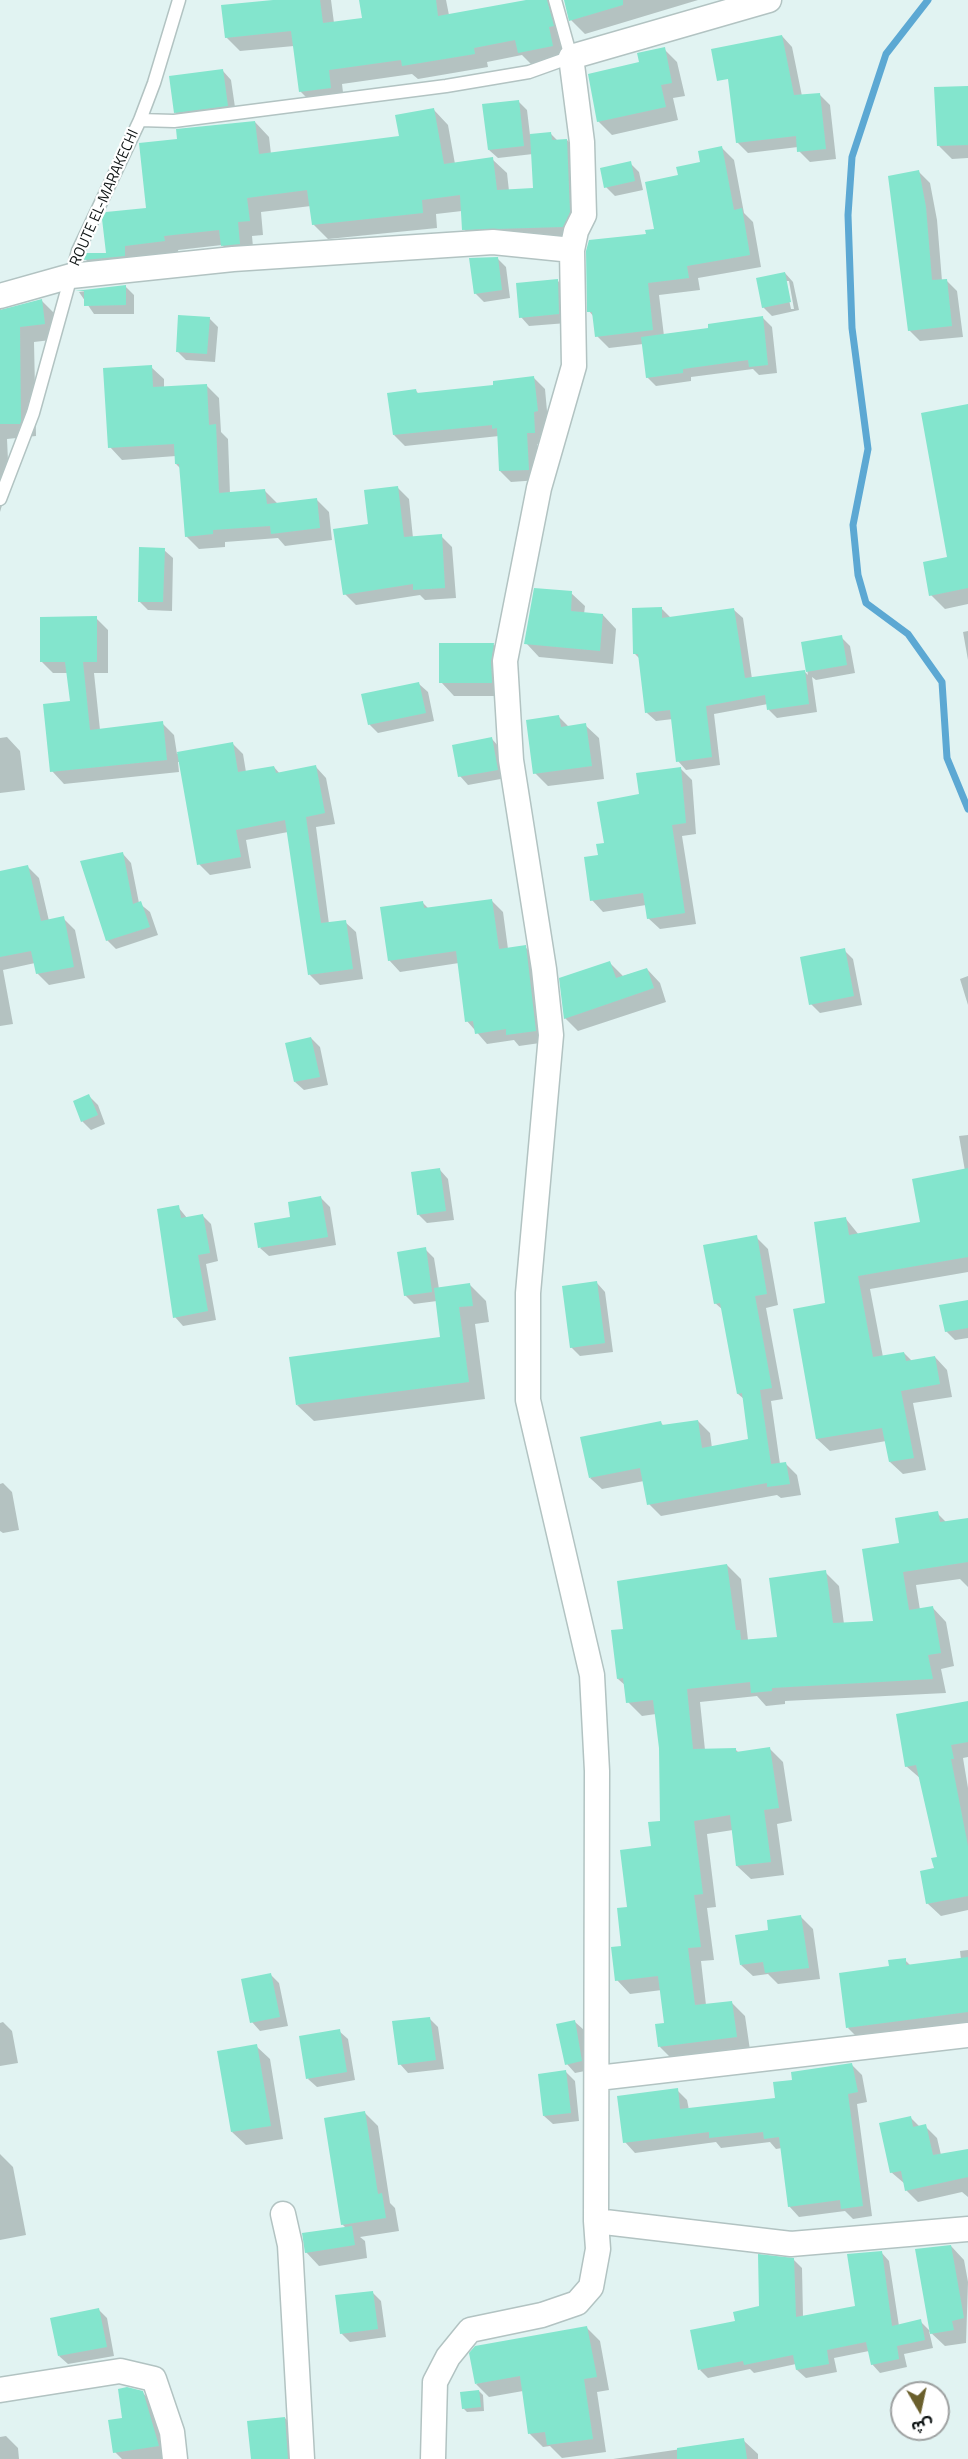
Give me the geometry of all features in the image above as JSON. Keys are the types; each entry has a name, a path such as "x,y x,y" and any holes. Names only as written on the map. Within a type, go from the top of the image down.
{"street":[{"path":"433,2459 435,2382 448,2357 470,2330 542,2315 577,2303 591,2287 598,2249 596,2221 597,1771 592,1675 528,1400 528,1293 551,1035 544,969 510,760 505,661 538,488 574,366 572,250 576,231 584,215 582,142 571,57 769,0"},
{"path":"0,296 71,276 233,259 493,242 572,250"},
{"path":"598,2078 968,2035"},
{"path":"283,2214 290,2245 302,2459"},
{"path":"596,2221 791,2244 968,2229"},
{"path":"0,2390 120,2371 154,2379 172,2432 175,2459"}],"lane":[{"name":"ROUTE EL-MARAKECHI","path":"0,499 33,413 78,251 140,120 154,83 178,0"},
{"path":"140,120 174,122 446,86 529,72 571,57 555,0"}],"building":[{"path":"273,0 320,0 323,23 362,18 359,0 436,0 438,16 526,0 547,0 554,26 549,27 553,46 518,53 515,40 474,48 475,54 402,66 401,60 329,70 331,88 299,92 291,31 225,38 221,5"},
{"path":"564,0 623,0 623,5 569,21"},
{"path":"782,35 794,95 820,93 826,149 797,152 796,136 736,143 728,79 717,81 711,49"},
{"path":"665,47 672,83 661,85 666,107 597,122 588,74 639,62 637,53"},
{"path":"223,69 228,106 174,113 169,76"},
{"path":"968,86 968,145 937,146 934,87"},
{"path":"519,100 524,146 488,150 482,104"},
{"path":"434,108 444,164 493,157 497,190 533,188 530,134 551,132 552,140 567,139 570,212 563,227 462,230 460,195 422,200 423,213 312,225 307,190 247,198 250,221 238,222 240,244 221,246 219,230 164,236 165,241 125,246 125,256 84,260 86,253 106,253 102,219 106,212 146,208 139,143 177,139 176,129 255,121 259,154 399,136 395,115"},
{"path":"722,146 734,210 742,208 750,255 687,266 689,278 648,283 653,330 595,337 592,312 587,312 586,251 589,240 646,234 645,230 654,229 645,182 678,175 676,167 700,162 698,151"},
{"path":"631,161 635,181 604,188 600,168"},
{"path":"919,170 926,207 932,280 947,279 952,326 908,331 888,176"},
{"path":"498,257 502,290 474,294 469,258"},
{"path":"785,272 791,302 762,308 756,278"},
{"path":"558,279 559,314 519,318 516,283"},
{"path":"126,285 126,305 84,306 84,291 75,291"},
{"path":"42,299 45,324 20,327 20,424 0,424 0,310"},
{"path":"178,315 210,317 207,354 176,352"},
{"path":"763,316 768,365 749,367 748,360 683,369 683,373 646,378 641,337 708,328 708,324"},
{"path":"152,365 153,387 207,384 209,425 216,424 219,493 265,489 267,504 317,498 320,528 271,534 270,526 213,530 213,534 185,537 179,464 175,464 174,444 108,448 103,368"},
{"path":"534,376 538,411 534,412 535,433 527,433 529,470 499,471 497,428 492,429 492,425 393,435 387,393 416,389 417,393 493,385 493,381"},
{"path":"968,404 968,588 929,596 923,562 947,557 921,413"},
{"path":"398,486 404,537 442,534 445,588 413,590 413,584 343,595 333,529 368,524 364,490"},
{"path":"139,547 165,548 163,602 138,602"},
{"path":"534,588 572,591 571,611 603,614 600,651 524,644"},
{"path":"662,607 662,618 734,608 745,678 805,670 809,704 767,710 765,695 706,706 712,757 676,762 670,710 645,713 638,654 633,654 632,608"},
{"path":"97,616 97,662 83,662 90,730 163,721 167,760 50,772 43,704 70,701 65,662 40,662 40,617"},
{"path":"842,635 847,665 806,672 801,642"},
{"path":"439,643 494,643 491,662 492,683 439,683"},
{"path":"419,682 426,713 368,725 361,694"},
{"path":"559,715 561,727 586,723 592,766 533,774 526,720"},
{"path":"492,737 498,770 458,777 452,745"},
{"path":"233,742 238,772 274,766 276,773 316,765 325,813 306,817 321,923 346,920 353,969 308,975 285,820 236,830 241,857 197,865 177,752"},
{"path":"681,767 686,823 672,825 685,913 647,919 643,893 590,901 584,857 598,855 596,844 604,843 597,802 639,794 636,773"},
{"path":"123,852 133,904 141,901 150,927 106,941 80,861"},
{"path":"28,865 41,921 64,916 74,967 36,974 31,951 0,957 0,871"},
{"path":"492,899 499,949 526,945 536,1031 506,1035 506,1029 475,1034 473,1021 465,1022 456,951 388,961 380,907 423,901 424,908"},
{"path":"845,948 854,996 809,1005 800,957"},
{"path":"610,961 616,978 647,968 654,988 564,1019 559,978"},
{"path":"311,1037 320,1077 294,1082 285,1043"},
{"path":"89,1094 98,1115 81,1122 73,1101"},
{"path":"440,1168 446,1211 417,1215 411,1172"},
{"path":"968,1168 968,1257 858,1276 873,1357 904,1352 906,1361 935,1356 940,1384 901,1391 914,1458 889,1462 882,1428 816,1439 793,1309 825,1303 814,1222 846,1217 849,1235 920,1222 912,1179"},
{"path":"321,1196 328,1237 258,1248 254,1223 290,1217 288,1202"},
{"path":"179,1205 181,1218 203,1214 210,1253 198,1255 208,1311 173,1318 157,1209"},
{"path":"757,1235 767,1294 755,1296 772,1388 760,1390 771,1464 786,1462 790,1484 767,1487 767,1483 647,1505 640,1468 589,1478 580,1437 661,1421 662,1425 698,1420 702,1448 748,1439 742,1393 737,1394 720,1303 714,1304 703,1245"},
{"path":"426,1247 432,1292 404,1296 397,1252"},
{"path":"597,1281 605,1343 570,1348 562,1286"},
{"path":"470,1283 473,1306 459,1307 469,1382 296,1405 289,1357 440,1337 434,1288"},
{"path":"968,1300 968,1328 945,1332 939,1305"},
{"path":"938,1511 940,1522 968,1518 968,1562 903,1572 909,1610 933,1606 941,1653 928,1655 933,1679 772,1688 772,1691 751,1693 750,1682 687,1689 693,1749 736,1748 736,1752 770,1747 779,1808 764,1810 771,1862 736,1866 730,1815 694,1821 703,1894 694,1895 701,1947 688,1948 695,2005 732,2001 737,2037 658,2047 655,2024 664,2023 658,1976 615,1981 611,1947 621,1946 617,1908 627,1907 620,1850 651,1846 648,1822 660,1821 659,1748 653,1700 626,1703 623,1678 617,1679 611,1630 623,1629 617,1581 727,1564 736,1630 740,1630 741,1640 777,1637 769,1578 826,1570 833,1623 873,1621 862,1549 899,1543 895,1518"},
{"path":"968,1701 968,1742 951,1745 954,1759 951,1759 968,1846 968,1896 926,1904 920,1871 934,1868 931,1858 937,1857 916,1765 905,1767 896,1714"},
{"path":"801,1915 809,1968 765,1973 763,1962 740,1965 735,1935 768,1930 767,1920"},
{"path":"968,1957 968,2012 846,2028 839,1973 889,1966 888,1960 906,1958 906,1965"},
{"path":"271,1973 280,2017 250,2023 241,1979"},
{"path":"430,2017 436,2060 398,2065 392,2021"},
{"path":"575,2020 582,2061 565,2065 556,2024"},
{"path":"340,2029 347,2072 306,2079 299,2036"},
{"path":"257,2044 271,2126 231,2132 217,2051"},
{"path":"852,2063 858,2092 848,2094 863,2206 841,2209 840,2200 788,2207 779,2137 764,2139 763,2132 709,2138 709,2132 623,2143 617,2096 678,2088 680,2109 775,2098 773,2082 792,2080 791,2072"},
{"path":"566,2070 571,2113 543,2116 538,2074"},
{"path":"365,2111 378,2194 382,2193 386,2218 341,2225 324,2118"},
{"path":"911,2116 913,2127 926,2124 933,2155 968,2149 968,2177 905,2191 901,2171 890,2173 879,2123"},
{"path":"352,2226 355,2245 305,2253 302,2233"},
{"path":"951,2245 964,2318 952,2321 954,2330 930,2334 915,2249"},
{"path":"882,2251 892,2326 921,2319 925,2340 897,2346 899,2359 871,2365 866,2342 827,2350 829,2364 796,2370 793,2355 744,2365 743,2361 698,2370 690,2330 735,2321 733,2312 759,2306 758,2254 794,2258 796,2317 855,2306 847,2254"},
{"path":"373,2291 378,2329 340,2334 335,2295"},
{"path":"99,2308 107,2347 58,2356 50,2318"},
{"path":"587,2326 597,2377 584,2379 593,2439 547,2445 545,2432 528,2434 520,2376 475,2384 469,2353 475,2346"},
{"path":"127,2387 143,2391 159,2446 113,2453 108,2420 122,2418 118,2389"},
{"path":"479,2390 481,2407 462,2409 460,2392"},
{"path":"285,2417 288,2459 251,2459 247,2421"},
{"path":"744,2438 747,2459 677,2459 677,2448"}],"waterway":[{"path":"928,0 886,54 852,157 848,215 852,328 868,449 853,525 858,575 866,603 908,634 942,682 947,758 968,809"}]}
